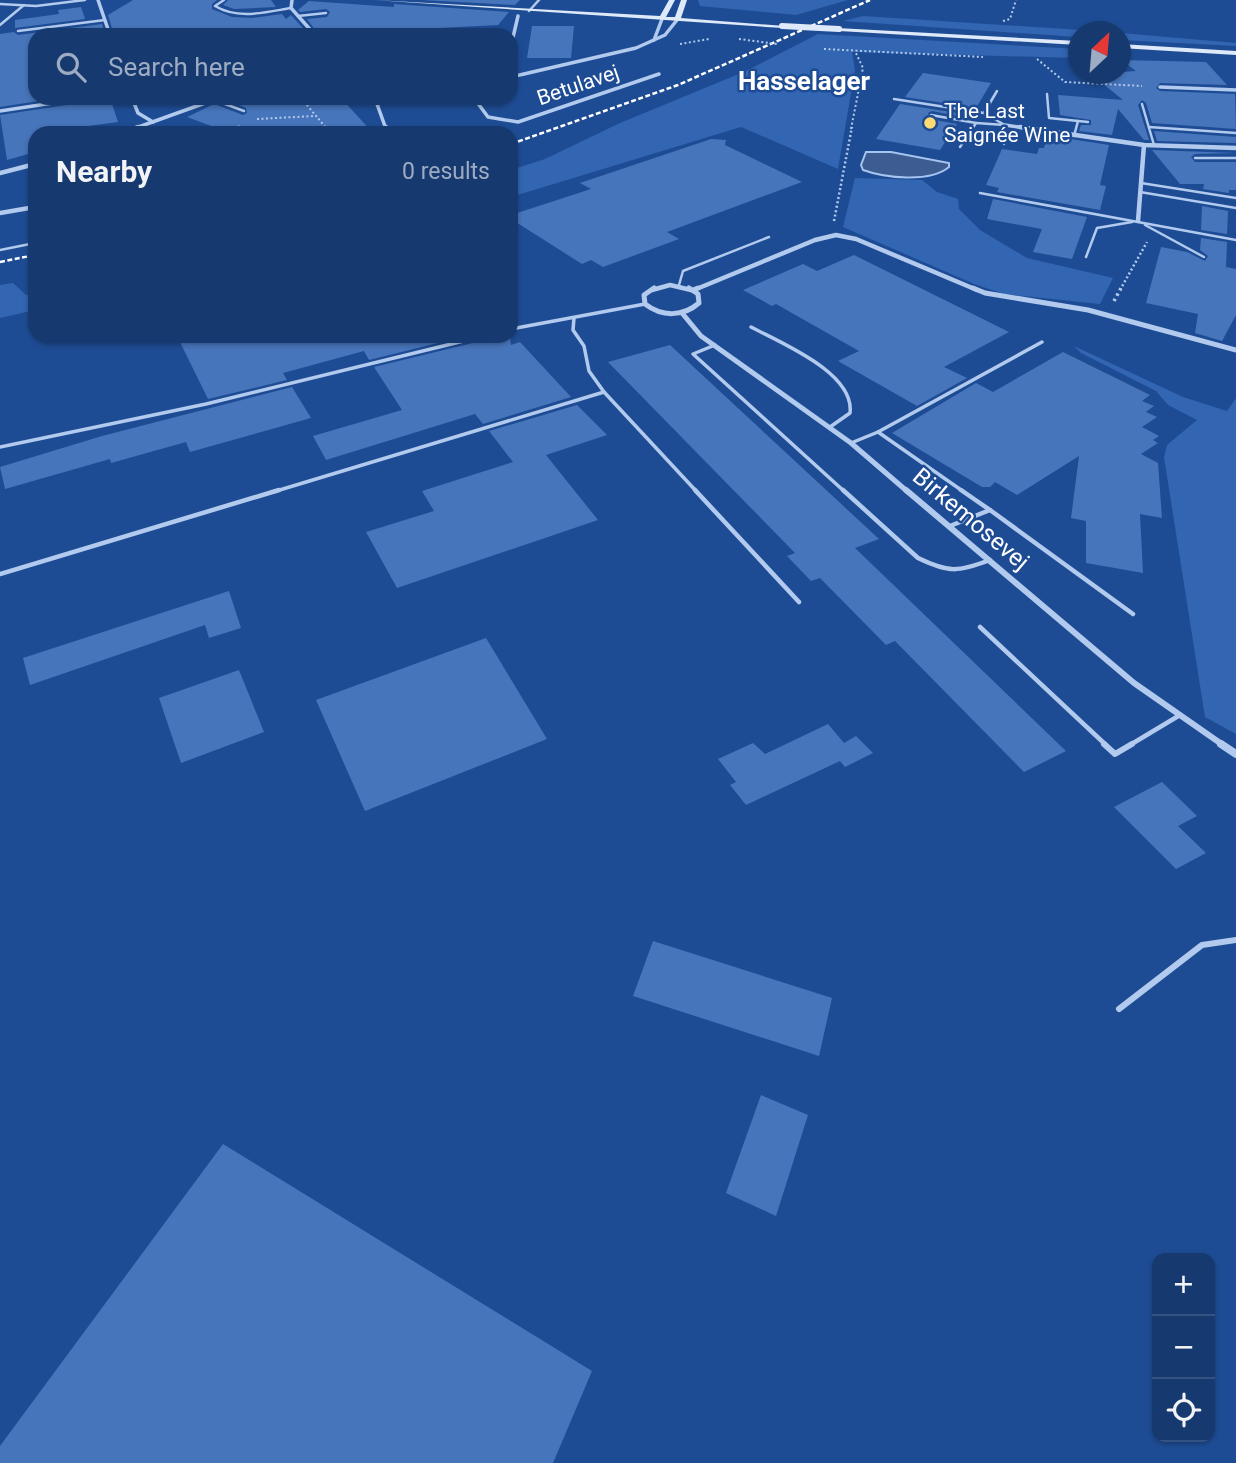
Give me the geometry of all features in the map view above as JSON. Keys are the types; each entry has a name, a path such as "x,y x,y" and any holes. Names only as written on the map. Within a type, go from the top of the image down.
{"main road":[{"path":"377,0 1068,42"},
{"path":"663,16 672,0"},
{"path":"678,17 684,0"},
{"path":"678,17 792,22 841,28"},
{"path":"1131,47 1236,53"}],"street":[{"path":"98,0 108,28"},
{"path":"292,0 291,8 308,28"},
{"path":"515,28 518,16"},
{"path":"653,41 663,16"},
{"name":"Betulavej","path":"518,75 644,46 670,32 678,17"},
{"name":"Betulavej","path":"479,105 488,117 518,122 659,74"},
{"path":"1160,87 1236,90"},
{"path":"0,111 40,105"},
{"path":"135,105 138,114 153,122"},
{"path":"142,126 200,105"},
{"path":"377,105 385,126"},
{"path":"1005,125 1144,145 1236,148"},
{"path":"1138,221 1144,145"},
{"path":"0,173 28,166"},
{"path":"0,214 28,208"},
{"path":"693,290 815,240 836,235 866,243 985,293 1106,314 1236,351"},
{"path":"679,285 693,290 698,294 699,303 682,313 664,313 645,304 644,295 654,288 679,285"},
{"name":"Birkemosevej","path":"682,313 701,336 851,443 1134,683 1236,754"}],"lane":[{"path":"0,4 24,5 85,0"},
{"path":"225,0 215,6 221,11 251,13 291,8"},
{"path":"531,9 539,0"},
{"path":"0,25 24,5"},
{"path":"299,16 326,13"},
{"path":"0,15 12,16"},
{"path":"42,28 105,20"},
{"path":"18,31 28,30"},
{"path":"984,113 997,91"},
{"path":"1047,94 1049,118 1088,122"},
{"path":"894,99 984,113 1005,125"},
{"path":"1142,104 1154,145"},
{"path":"230,105 244,111"},
{"path":"931,115 1005,125"},
{"path":"1074,136 1078,121"},
{"path":"960,147 976,123"},
{"path":"1004,144 1005,125"},
{"path":"1149,127 1236,133"},
{"path":"1195,158 1236,158"},
{"path":"1141,183 1236,198"},
{"path":"1140,192 1236,208"},
{"path":"980,193 1236,240"},
{"path":"1086,257 1097,228 1138,221 1205,257"},
{"path":"679,285 683,271 769,237"},
{"path":"0,250 28,244"},
{"path":"518,329 609,314 645,304"},
{"path":"574,318 573,330 584,346 589,371 604,392 799,602"},
{"path":"751,327 825,371 848,393 850,413 830,427"},
{"path":"851,443 878,432 1042,342"},
{"path":"0,447 206,404 455,343"},
{"path":"715,345 693,354 918,558 945,572 960,572 990,560"},
{"path":"0,574 604,392"},
{"path":"878,432 1133,614"},
{"path":"950,526 990,510"},
{"path":"980,627 1115,754 1180,715"},
{"path":"1119,1009 1202,945 1236,940"}],"path":[{"path":"644,46 711,39"},
{"path":"817,48 983,57"},
{"path":"836,235 834,223 863,68 855,51"},
{"path":"1029,58 1046,64 1065,82 1160,87"},
{"path":"306,105 324,126"},
{"path":"252,118 315,116"},
{"path":"1106,314 1147,243 1138,221"}],"shaded area":[{"path":"698,0 848,0 796,15 700,6"},
{"path":"863,16 1068,29 1068,36 843,21"},
{"path":"818,34 1068,48 1068,58 852,52 855,70 838,169 741,127 518,195 518,168 545,159 620,123 746,71"},
{"path":"1131,34 1236,43 1236,46 1131,41"},
{"path":"866,152 891,152 949,163 949,167 941,172 919,177 883,175 863,170 861,165"},
{"path":"855,178 922,180 937,192 958,199 959,209 980,230 1027,258 1113,278 1100,304 1004,294 974,284 843,227"},
{"path":"13,283 28,295 28,312 0,318 0,285"},
{"path":"1074,346 1183,397 1227,411 1236,398 1236,734 1205,717 1164,457 1167,445 1197,420 1168,405 1156,391 1081,353"}],"building":[{"path":"133,0 217,0 212,4 212,9 232,17 252,18 282,14 286,19 291,15 303,28 112,28 108,15"},
{"path":"228,0 271,0 276,7 234,9 223,5"},
{"path":"421,0 520,0 515,5"},
{"path":"309,1 509,12 498,25 314,28 307,19 327,17 330,12 326,9 298,10"},
{"path":"81,7 85,19 15,28 15,20 59,14 58,10"},
{"path":"102,24 103,28 71,28"},
{"path":"532,26 574,26 571,58 527,58"},
{"path":"14,32 18,35 28,34 28,103 0,107 0,34"},
{"path":"1131,60 1206,62 1227,85 1160,83 1156,88 1160,91 1235,94 1236,129 1152,123 1146,103 1142,100 1138,105 1149,140 1144,140 1118,109 1112,135 1079,131 1081,125 1091,125 1091,120 1060,115 1058,95 1123,100 1103,84 1131,84 1131,71 1136,71 1131,67"},
{"path":"923,73 991,83 976,108 905,97"},
{"path":"900,104 964,114 962,117 932,111 928,113 930,119 957,124 940,150 876,139"},
{"path":"67,105 112,105 118,122 88,126 28,126 28,154 7,160 0,115"},
{"path":"212,105 243,115 247,113 246,108 239,105 347,105 367,126 211,126 187,117"},
{"path":"1154,131 1236,137 1236,143 1157,141"},
{"path":"1064,138 1109,145 1100,185 1106,186 1100,210 997,192 999,188 986,185 1002,149 1037,154 1039,148 1044,148 1046,140 1064,143"},
{"path":"711,139 726,140 725,145 802,182 667,232 679,239 603,267 591,260 582,264 518,223 518,213 591,189 580,183"},
{"path":"1152,150 1236,153 1195,154 1191,157 1195,162 1236,162 1236,190 1229,190 1229,193 1203,189 1204,184 1180,184"},
{"path":"993,199 1087,217 1072,259 1033,252 1042,229 987,219"},
{"path":"1202,206 1228,211 1227,234 1201,230"},
{"path":"1201,238 1227,242 1226,267 1236,269 1236,315 1222,341 1195,333 1198,314 1146,303 1161,247 1187,252 1205,261 1208,256 1200,250"},
{"path":"854,255 1009,332 944,367 967,378 917,406 838,361 859,351 776,304 772,306 743,290 803,264 817,271"},
{"path":"520,342 571,397 483,424 475,414 326,460 313,436 402,410 374,367 473,343 511,345"},
{"path":"180,343 438,343 369,360 364,351 283,373 287,380 208,399"},
{"path":"670,345 879,539 855,548 1066,751 1024,772 895,641 886,645 820,578 811,581 787,556 795,553 608,362"},
{"path":"1063,352 1150,395 1142,401 1154,406 1146,412 1157,417 1142,427 1159,436 1153,440 1158,443 1141,454 1158,463 1162,518 1140,514 1143,573 1086,563 1086,521 1071,518 1079,456 1017,495 995,482 990,487 982,487 892,433 976,383 993,392"},
{"path":"292,387 311,418 190,452 186,442 111,463 110,459 5,489 0,467 102,436"},
{"path":"577,405 607,435 546,455 598,520 397,588 366,532 434,511 422,491 513,462 489,431"},
{"path":"229,591 241,628 209,638 205,625 30,685 23,658"},
{"path":"486,638 547,739 365,811 316,700"},
{"path":"239,670 264,732 181,763 159,698"},
{"path":"828,724 844,743 856,736 873,753 845,767 840,761 746,805 730,785 736,782 718,759 753,743 765,754"},
{"path":"1162,782 1197,816 1178,826 1206,853 1176,869 1114,807"},
{"path":"653,941 832,998 819,1056 633,996"},
{"path":"761,1095 808,1115 776,1216 726,1193"},
{"path":"223,1144 592,1371 553,1463 0,1463 0,1446"}],"railway":[{"path":"518,142 678,85 870,0"},
{"path":"0,262 28,256"}],"place":[{"name":"The Last Saignée Wine","path":"930,123"}],"district":[{"name":"Hasselager","path":"804,81"}]}
